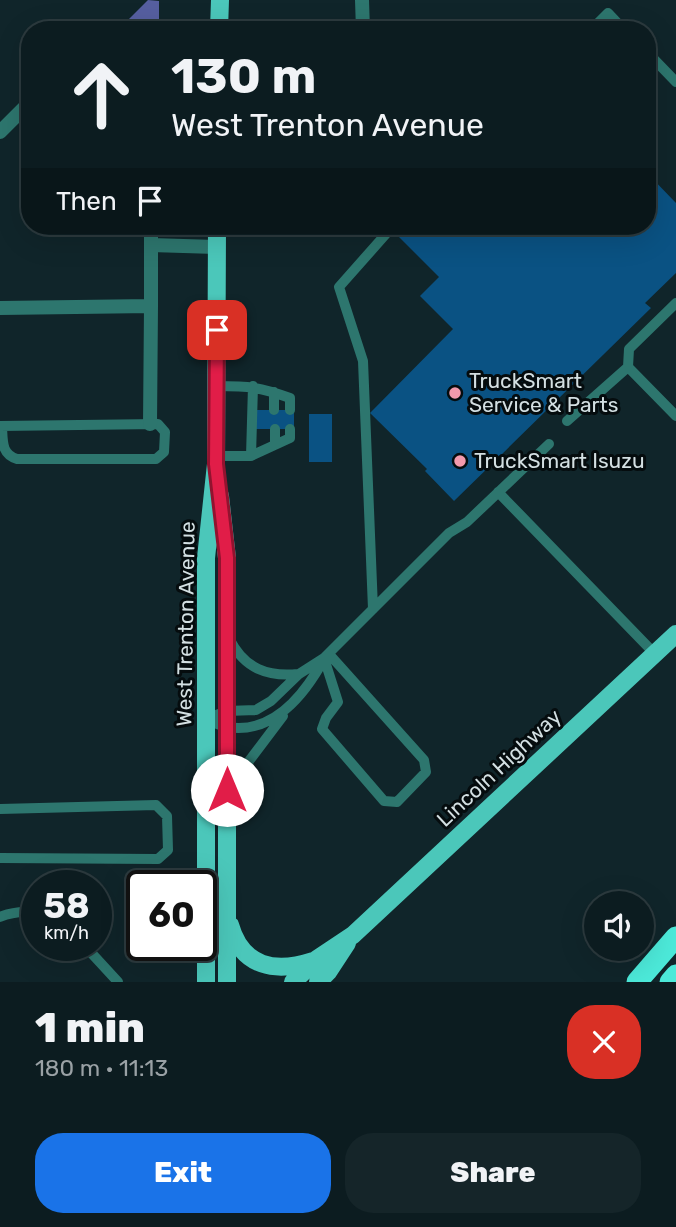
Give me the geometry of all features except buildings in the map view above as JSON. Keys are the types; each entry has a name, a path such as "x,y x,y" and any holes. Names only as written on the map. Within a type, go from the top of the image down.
{"highway":[{"path":"637,982 676,937"},
{"path":"670,982 676,975"}],"main road":[{"path":"219,21 220,0"},
{"name":"West Trenton Avenue","path":"206,982 206,558 216,460 217,235"},
{"path":"216,460 227,558 227,982"},
{"name":"Lincoln Highway","path":"292,982 352,935 676,634"},
{"path":"227,912 237,941 256,961 268,967 283,968 317,960"},
{"name":"Lincoln Highway","path":"318,982 328,972 352,935"}],"street":[{"path":"362,0 363,21"},
{"path":"0,132 21,111"},
{"path":"150,424 151,235"},
{"path":"151,245 216,247"},
{"path":"0,307 151,306"}],"lane":[{"path":"600,21 608,13 616,21"},
{"path":"656,61 676,82"},
{"path":"373,609 363,361 339,287 385,235"},
{"path":"567,421 628,367 629,349 676,303"},
{"path":"628,367 676,416"},
{"path":"217,386 253,386 274,392 290,398 290,410"},
{"path":"251,456 253,386"},
{"path":"274,392 274,410"},
{"path":"158,424 165,432 164,452 156,459 17,458 4,451 1,426 158,424"},
{"path":"275,429 275,446"},
{"path":"216,460 251,456 275,446 290,438 290,429"},
{"path":"227,719 264,706 299,674 327,656 449,533 467,522 549,444"},
{"path":"498,492 655,654"},
{"path":"227,636 239,654 257,670 279,676 299,674"},
{"path":"206,719 227,719 261,725 281,713 310,686 327,656"},
{"path":"327,656 424,760 426,772 397,802 384,801 322,729 338,702 327,656"},
{"path":"227,811 240,774 295,699"},
{"path":"0,810 156,805 167,816 168,850 158,859 0,858"},
{"path":"0,917 21,912"},
{"path":"99,961 118,982"}],"water":[{"path":"148,0 159,1 159,21 127,21"}],"place":[{"name":"TruckSmart Service & Parts","path":"455,393"},
{"name":"TruckSmart Isuzu","path":"460,461"}],"route":[{"path":"217,330 216,464 227,558 227,790"}]}
